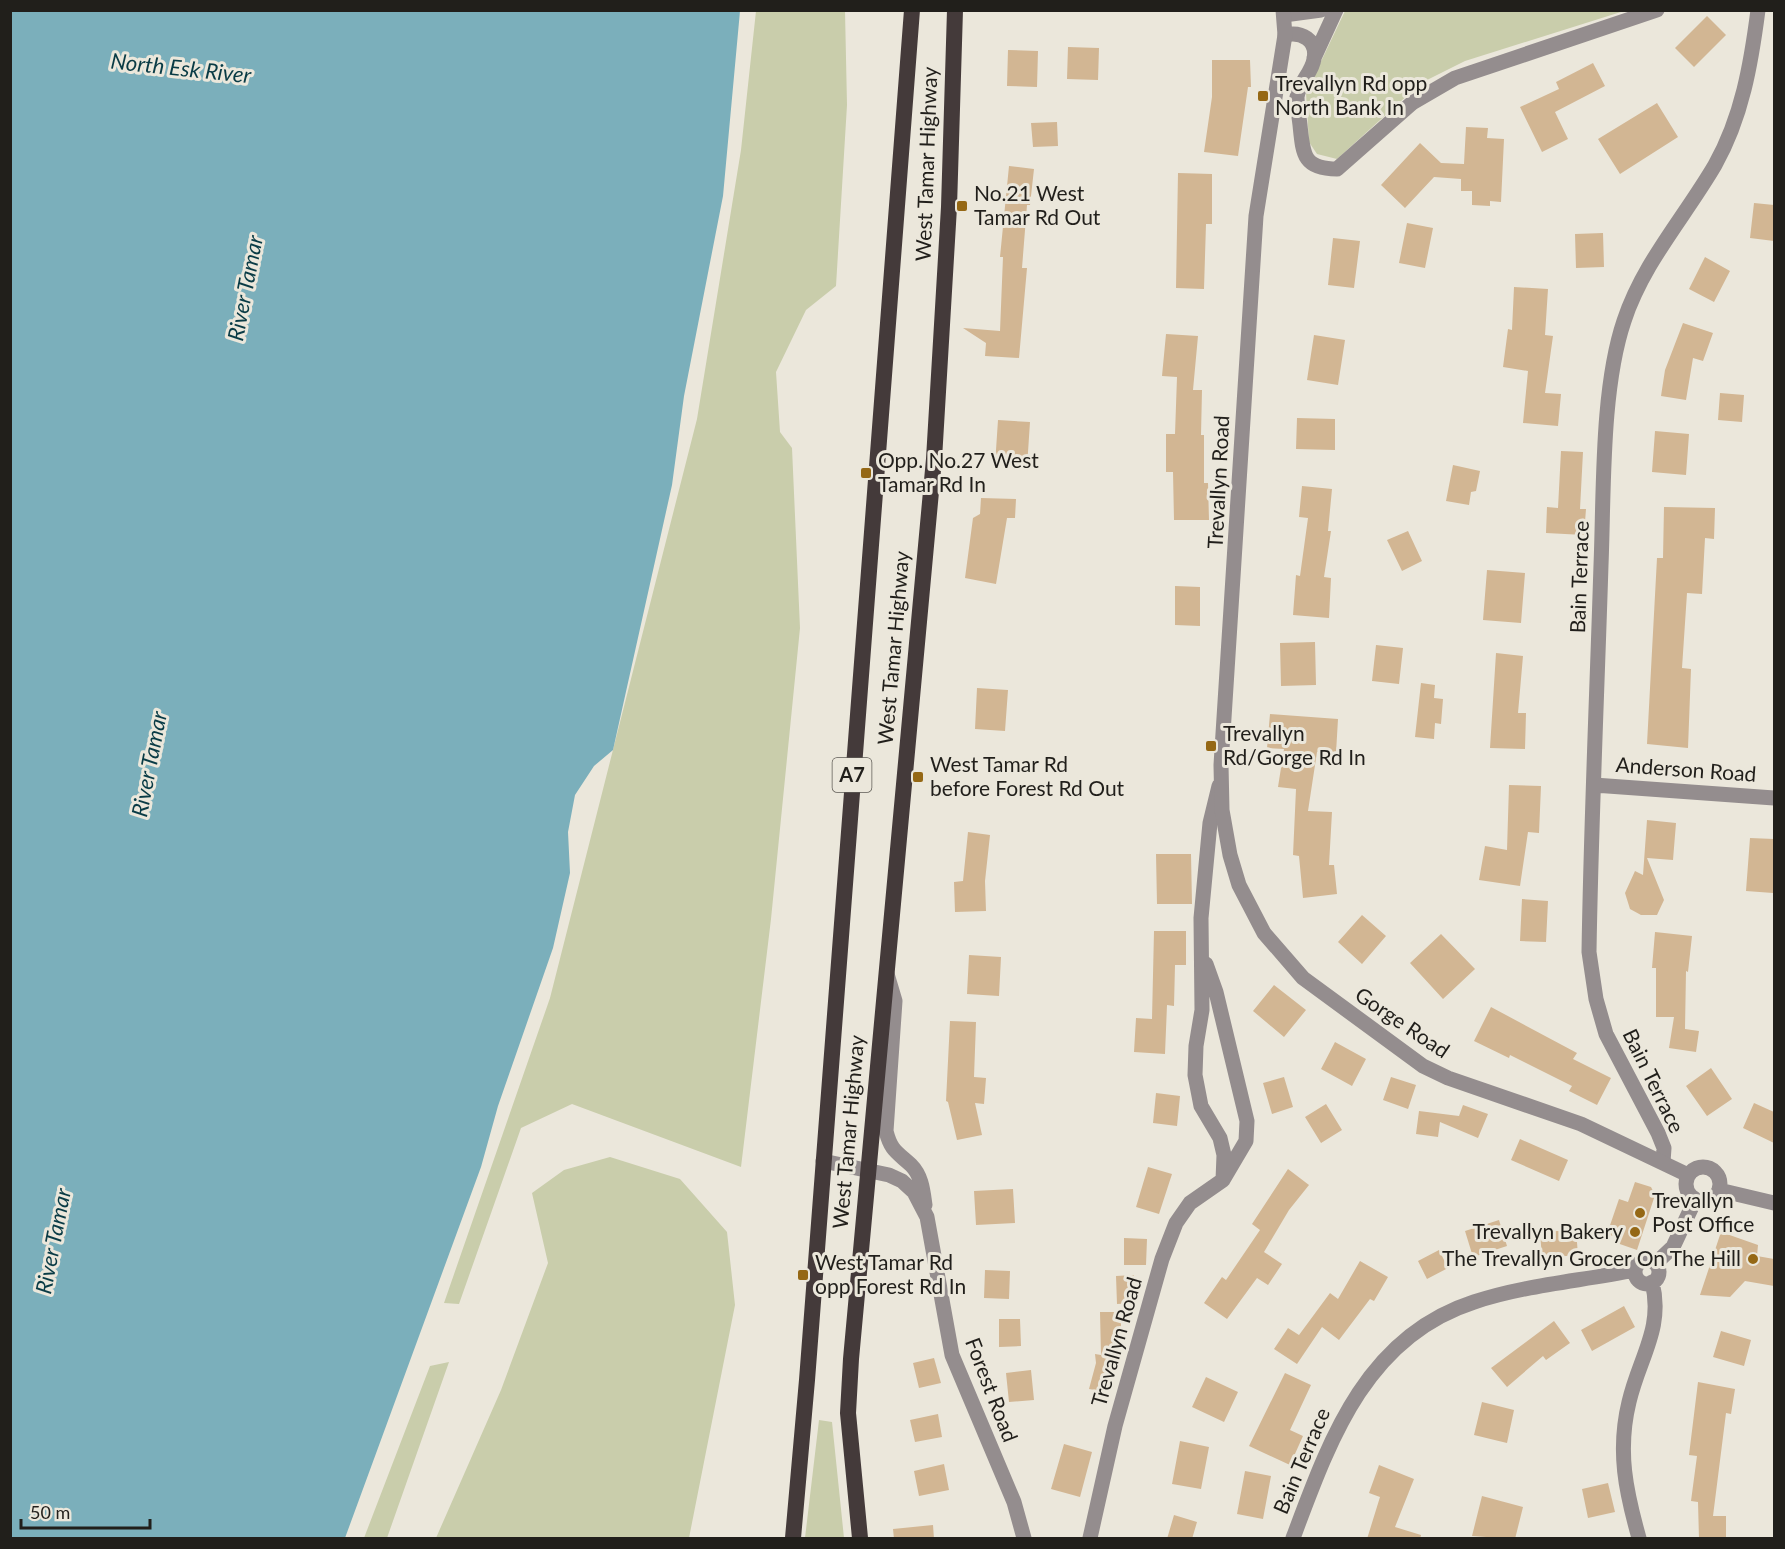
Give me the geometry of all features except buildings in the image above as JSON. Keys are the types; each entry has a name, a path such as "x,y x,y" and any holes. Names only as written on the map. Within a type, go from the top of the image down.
{"highway":[{"name":"West Tamar Highway","path":"793,1539 912,10"},
{"name":"West Tamar Highway","path":"860,1539 848,1413 867,1169 934,459 949,207 955,10"}],"street":[{"path":"1284,13 1321,10"},
{"path":"1334,16 1301,83 1297,97 1303,154 1311,164 1325,169 1337,169 1412,103 1455,78 1657,10"},
{"name":"Bain Terrace","path":"1663,1162 1664,1148 1658,1133 1620,1065 1606,1034 1596,999 1589,952 1603,503 1614,360 1624,322 1639,285 1662,243 1715,165 1730,134 1750,66 1758,10"},
{"name":"Trevallyn Road","path":"1223,1180 1224,1155 1220,1138 1201,1106 1195,1076 1196,1046 1202,1010 1201,918 1210,823 1220,780 1256,216 1285,35 1284,13"},
{"path":"1285,35 1295,33 1306,36 1312,43 1314,58"},
{"name":"Gorge Road","path":"1220,780 1225,835 1239,885 1264,933 1303,978 1423,1066 1448,1078 1581,1124 1688,1175"},
{"name":"Anderson Road","path":"1594,785 1774,798"},
{"name":"Trevallyn Road","path":"1090,1539 1115,1426 1162,1259 1176,1222 1190,1203 1223,1180 1246,1141 1247,1120 1216,992 1203,956"},
{"name":"Forest Road","path":"886,968 895,1001 886,1131 889,1145 912,1166 923,1184 952,1355 1014,1502 1024,1539"},
{"name":"Forest Road","path":"823,1161 867,1169 902,1181 914,1192 927,1217"},
{"path":"1697,1168 1708,1168 1717,1174 1719,1190 1707,1201 1695,1200 1686,1189 1688,1175 1697,1168"},
{"path":"1719,1190 1774,1203"},
{"path":"1656,1263 1673,1247 1695,1200"},
{"path":"1643,1260 1656,1263 1659,1274 1652,1282 1642,1283 1636,1278 1637,1264 1643,1260"},
{"name":"Bain Terrace","path":"1293,1539 1327,1449 1349,1406 1373,1372 1417,1331 1471,1303 1496,1296 1635,1270"},
{"path":"1639,1539 1626,1494 1623,1457 1628,1404 1657,1318 1657,1302 1652,1282"}],"green space":[{"path":"756,11 845,11 847,105 836,286 806,310 776,372 780,432 792,448 800,628 771,919 741,1167 572,1104 521,1128 459,1304 444,1303 550,998 697,419 741,150"},
{"path":"1345,11 1624,11 1465,61 1421,83 1337,159 1317,154 1309,142 1306,93"},
{"path":"610,1157 680,1179 727,1232 735,1305 689,1538 436,1538 501,1390 548,1263 532,1193 564,1170"},
{"path":"449,1362 387,1538 364,1538 430,1366"},
{"path":"819,1420 832,1422 844,1538 805,1538"}],"water":[{"path":"11,10 740,11 723,196 684,396 672,485 613,750 594,766 575,795 568,832 570,873 553,948 498,1106 481,1167 345,1538 11,1538"}],"place":[{"name":"Trevallyn Rd opp North Bank In","path":"1263,96"},
{"name":"No.21 West Tamar Rd Out","path":"962,206"},
{"name":"Opp. No.27 West Tamar Rd In","path":"866,473"},
{"name":"Trevallyn Rd/Gorge Rd In","path":"1211,746"},
{"name":"West Tamar Rd before Forest Rd Out","path":"918,777"},
{"name":"Trevallyn Post Office","path":"1640,1213"},
{"name":"Trevallyn Bakery","path":"1635,1232"},
{"name":"The Trevallyn Grocer On The Hill","path":"1753,1259"},
{"name":"West Tamar Rd opp Forest Rd In","path":"803,1275"}],"water label":[{"name":"North Esk River","path":"181,68"},
{"name":"River Tamar","path":"245,288"},
{"name":"River Tamar","path":"149,764"},
{"name":"River Tamar","path":"53,1241"}]}
